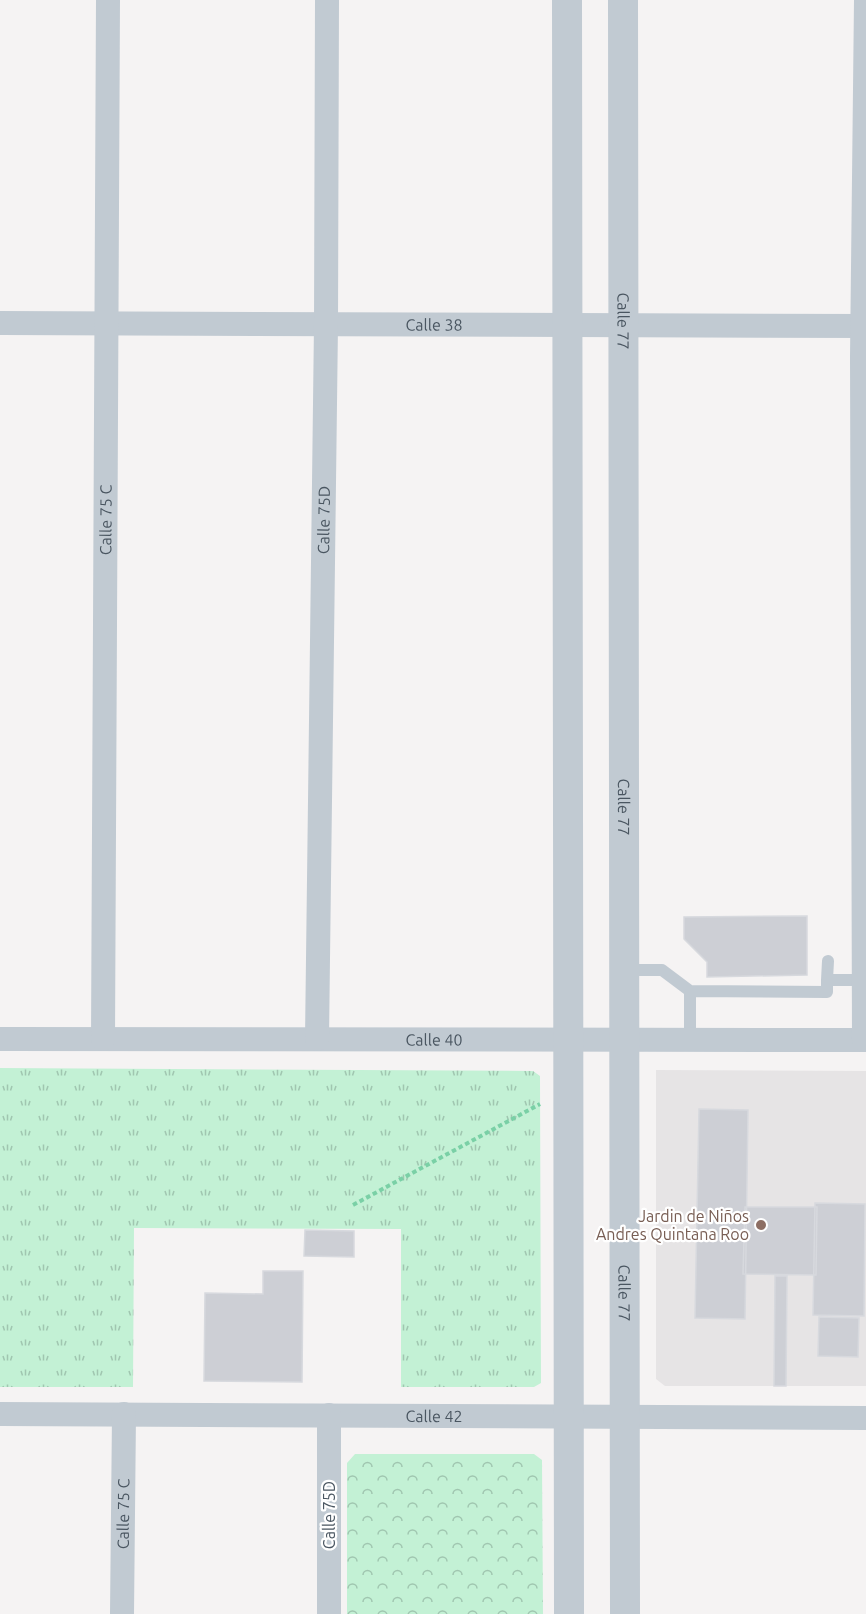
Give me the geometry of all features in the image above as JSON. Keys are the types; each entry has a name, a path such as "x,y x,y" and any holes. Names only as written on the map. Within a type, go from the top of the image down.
{"street":[{"name":"Calle 75 C","path":"103,1039 108,0"},
{"name":"Calle 75D","path":"317,1039 327,324 327,0"},
{"path":"567,0 569,1614"},
{"name":"Calle 77","path":"623,0 625,1614"},
{"path":"865,1040 866,0"},
{"name":"Calle 38","path":"0,323 864,326"},
{"name":"Calle 40","path":"0,1039 865,1040"},
{"name":"Calle 42","path":"0,1414 866,1418"},
{"name":"Calle 75 C","path":"123,1614 124,1414"},
{"name":"Calle 75D","path":"329,1415 329,1614"}],"lane":[{"path":"624,970 662,970 690,991 827,992 828,961"},
{"path":"827,980 864,980"},
{"path":"690,991 690,1040"}],"path":[{"path":"353,1205 548,1100"}],"shaded area":[{"name":"Jardin de Niños Andres Quintana Roo","path":"656,1070 866,1071 866,1386 665,1386 656,1379"}],"green space":[{"path":"0,1068 533,1071 540,1076 541,1383 534,1387 401,1387 401,1229 134,1228 133,1387 0,1387"},
{"path":"355,1454 534,1454 542,1460 543,1614 347,1614 347,1463"}],"building":[{"path":"807,916 807,975 707,977 707,962 684,939 684,917"},
{"path":"699,1109 748,1110 745,1319 695,1318"},
{"path":"815,1203 865,1204 864,1316 813,1315"},
{"path":"745,1207 817,1207 816,1275 743,1274"},
{"path":"305,1230 354,1231 354,1257 304,1256"},
{"path":"263,1271 303,1271 302,1382 204,1381 205,1293 263,1294"},
{"path":"775,1276 787,1276 786,1386 774,1386"},
{"path":"819,1317 859,1318 858,1357 818,1356"}],"place":[{"name":"Jardin de Niños Andres Quintana Roo","path":"761,1225"}]}
